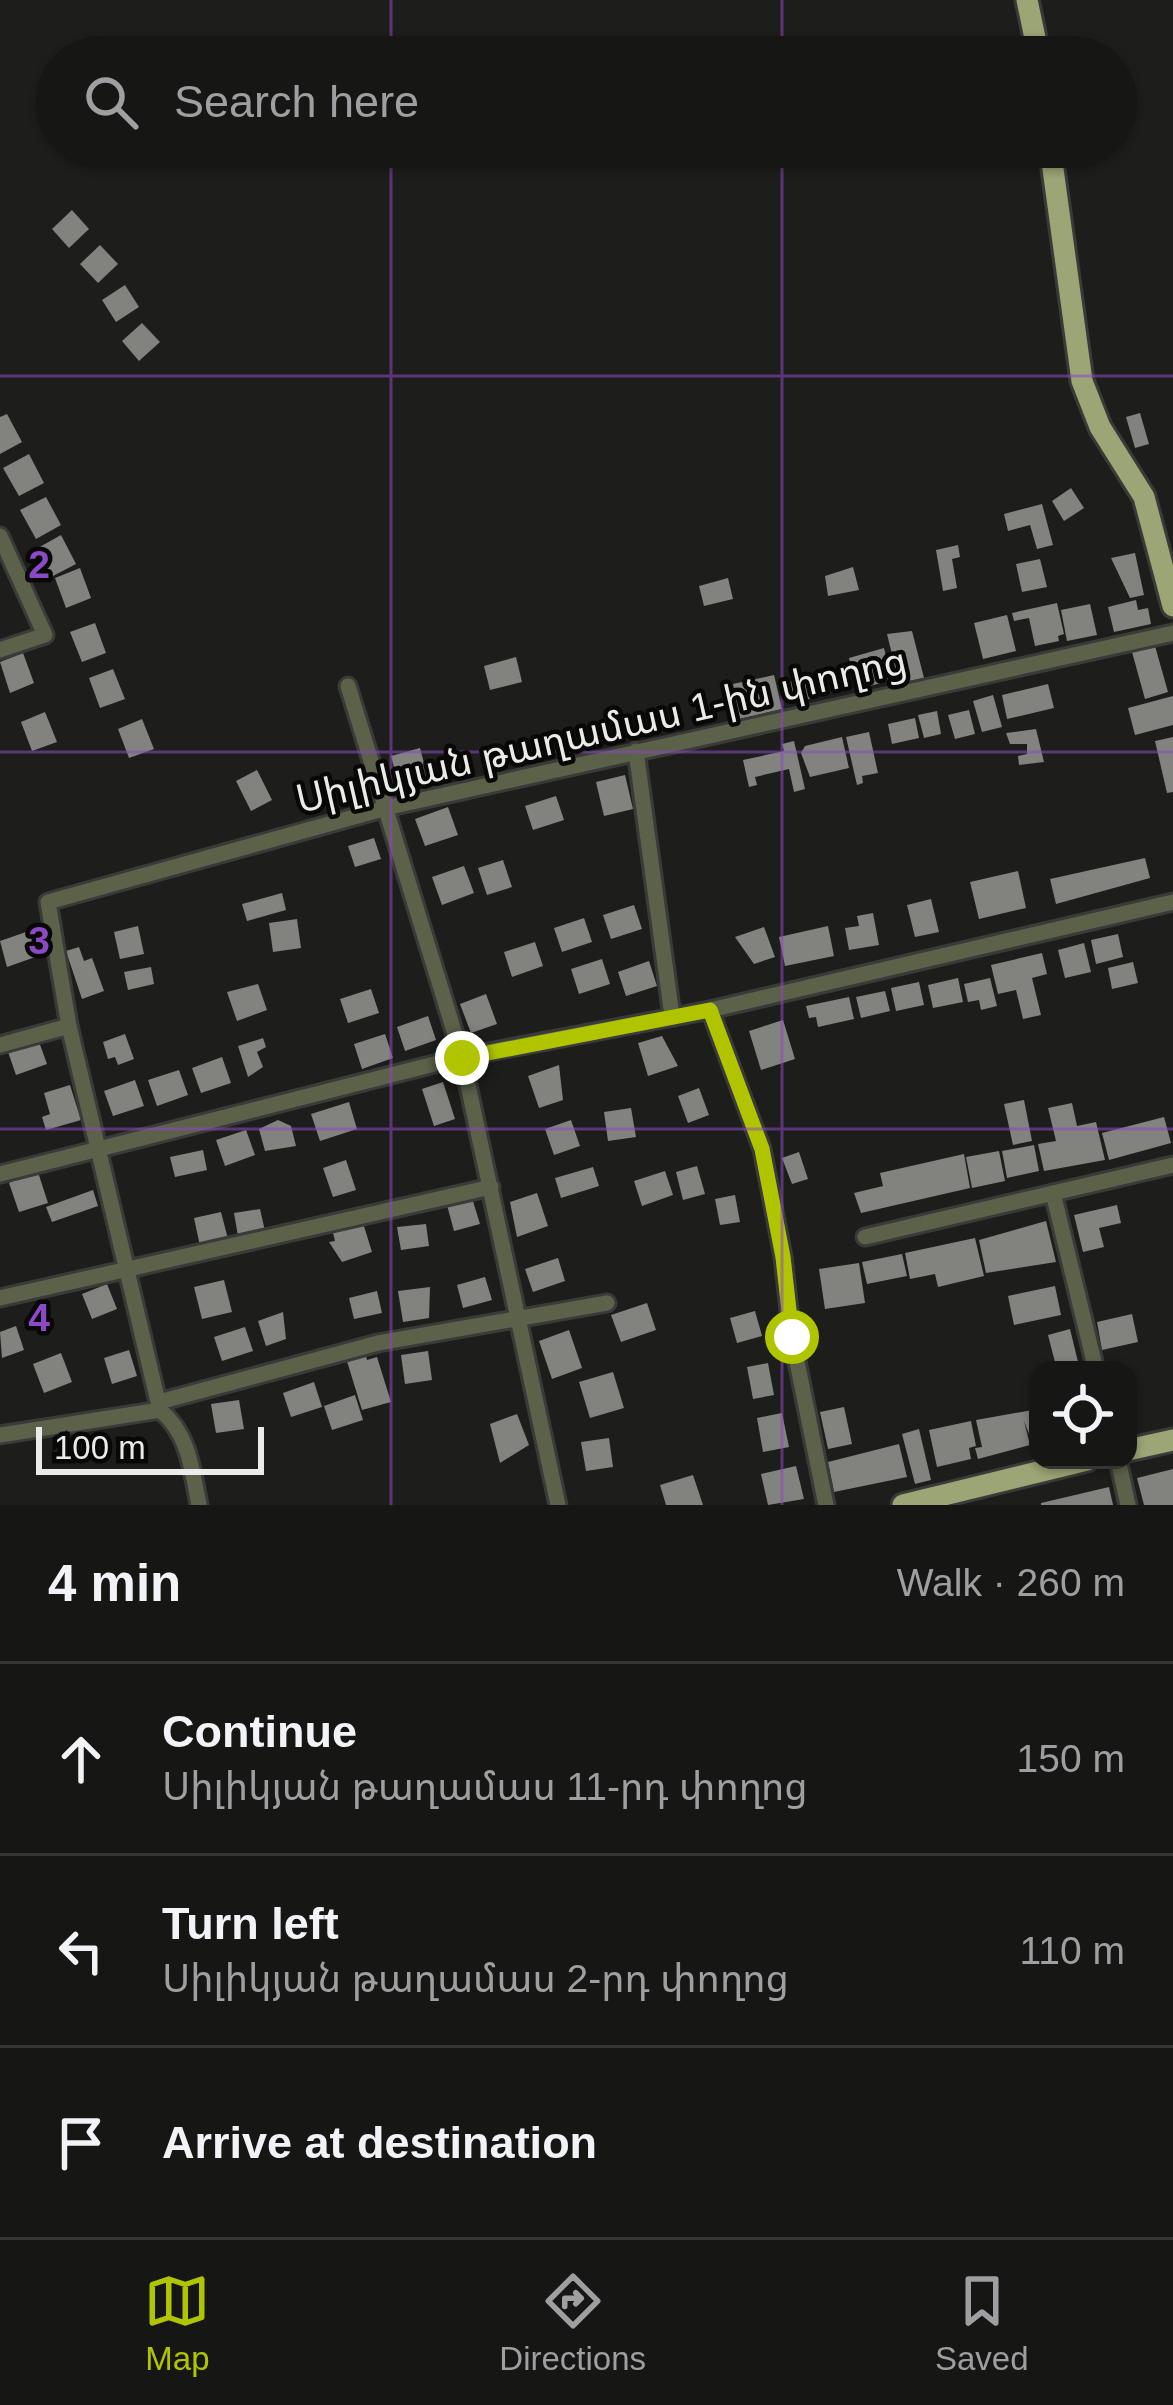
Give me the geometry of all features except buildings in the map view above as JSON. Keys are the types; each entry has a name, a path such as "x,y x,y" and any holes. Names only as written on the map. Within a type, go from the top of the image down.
{"main road":[{"path":"1027,0 1035,36"},
{"path":"1053,168 1082,381 1100,427 1144,497 1173,606"},
{"path":"1137,1448 1173,1440"},
{"path":"903,1505 1051,1469"}],"street":[{"path":"0,536 45,635 0,650"},
{"name":"Սիլիկյան թաղամաս 1-ին փողոց","path":"69,1026 48,902 390,807 1173,633"},
{"path":"349,686 390,807 462,1058 558,1505"},
{"path":"636,751 672,1016"},
{"path":"0,1174 462,1058 710,1010 1173,902"},
{"path":"710,1010 762,1149 826,1505"},
{"path":"0,1045 69,1026 131,1269 159,1406 176,1423 190,1457 199,1505"},
{"path":"865,1237 1173,1165"},
{"path":"0,1298 491,1187"},
{"path":"1053,1193 1094,1361"},
{"path":"0,1435 159,1406 377,1343 607,1303"},
{"path":"1120,1469 1128,1505"}],"route":[{"path":"462,1058 710,1010 762,1149 783,1257 792,1337"}]}
